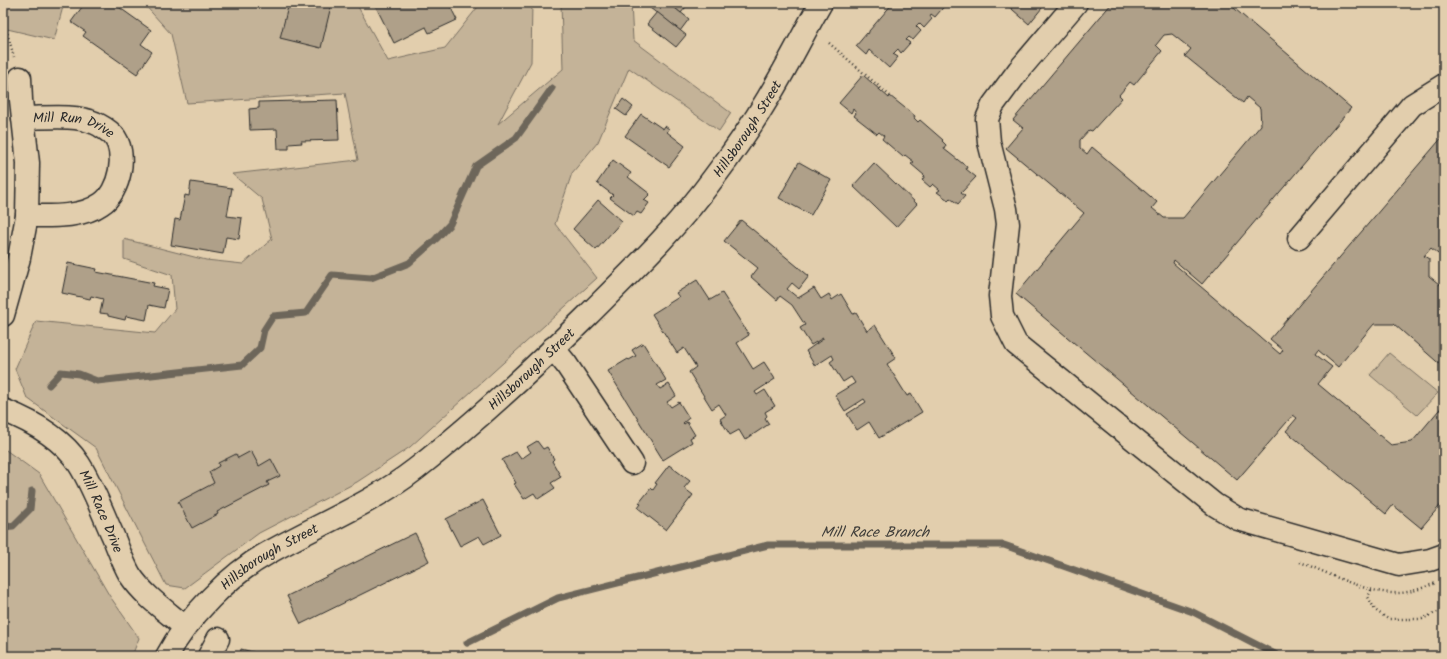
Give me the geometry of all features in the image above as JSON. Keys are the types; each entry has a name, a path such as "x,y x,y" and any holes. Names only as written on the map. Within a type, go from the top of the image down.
{"street":[{"name":"Hillsborough Street","path":"167,656 185,627 220,589 242,570 267,553 367,501 413,472 466,429 553,348 658,246 713,178 742,138 768,97 821,3"},
{"path":"1076,3 1019,70 993,105 987,119 989,142 1006,210 1008,224 1000,296 1002,316 1016,344 1215,505 1238,519 1400,565 1430,560 1444,555"},
{"name":"Mill Run Drive","path":"3,315 19,258 27,216 28,163 20,78"},
{"path":"1299,238 1412,105 1444,85"},
{"name":"Mill Run Drive","path":"23,118 81,118 96,123 113,135 121,152 120,173 114,190 102,204 87,211 73,214 27,216"},
{"path":"553,348 566,364 632,463"},
{"name":"Mill Race Drive","path":"3,410 34,424 58,441 69,452 79,464 94,492 130,574 145,593 185,627"}],"path":[{"path":"3,18 20,78"},
{"path":"829,43 890,96"},
{"path":"1438,582 1421,589 1400,593 1371,590 1368,597 1375,610 1388,619 1422,620 1444,609"}],"shaded area":[{"path":"3,3 64,3 54,40 3,28"},
{"path":"143,3 356,3 388,61 445,48 481,3 532,3 531,62 498,124 563,69 561,3 631,3 633,40 731,113 719,131 629,68 598,142 572,173 555,224 597,278 410,447 357,482 259,533 185,588 166,585 96,448 27,398 15,369 36,321 155,333 175,309 172,275 124,259 124,239 206,260 243,264 272,239 262,199 232,174 358,160 345,93 187,103 171,34"},
{"path":"1389,353 1438,393 1417,415 1370,375"},
{"path":"3,448 39,474 109,595 139,638 132,656 3,656"}],"building":[{"path":"85,3 113,3 151,30 141,44 152,52 137,74 83,36 86,32 71,22"},
{"path":"289,3 320,3 331,6 321,48 280,38"},
{"path":"374,3 439,3 441,7 449,4 457,20 429,33 426,27 394,43"},
{"path":"654,3 669,3 689,19 680,31 650,8"},
{"path":"669,3 689,3 681,13"},
{"path":"893,3 947,3 935,17 931,14 930,16 932,19 924,28 919,23 916,26 921,31 913,40 909,37 906,40 910,43 901,53 898,49 893,54 898,57 889,68 869,50 866,55 856,46 867,33 868,34"},
{"path":"1005,3 1046,3 1029,24"},
{"path":"1112,3 1228,3 1351,108 1202,284 1174,260 1173,263 1280,354 1283,350 1270,339 1444,135 1444,247 1438,254 1431,248 1424,256 1429,259 1429,276 1444,288 1444,368 1394,324 1374,324 1338,367 1318,350 1315,354 1332,367 1318,384 1391,445 1412,442 1444,404 1444,501 1421,528 1393,505 1386,514 1286,431 1297,418 1293,415 1237,480 1016,294 1084,213 1006,148 1023,128 1013,120","holes":["1172,34 1191,49 1185,56 1243,103 1247,97 1260,108 1261,125 1183,218 1164,218 1152,208 1157,202 1092,147 1087,154 1080,148 1080,140 1089,130 1092,131 1122,98 1119,95 1130,82 1134,85 1162,51 1156,45 1164,35"]},
{"path":"657,12 686,35 676,47 647,24"},
{"path":"863,75 889,98 890,96 915,116 914,118 918,122 920,120 943,140 942,141 946,145 944,149 967,167 966,169 976,177 961,193 965,196 958,204 950,198 948,200 937,192 940,190 933,184 930,187 922,180 925,176 911,164 914,162 905,155 903,157 882,139 884,136 879,132 877,134 854,116 856,113 853,109 851,113 839,103"},
{"path":"623,99 633,107 626,116 616,109"},
{"path":"337,100 339,140 301,141 302,143 289,144 289,149 278,149 277,129 250,130 249,109 259,108 259,102"},
{"path":"641,114 663,129 665,126 669,129 667,132 685,146 669,167 625,136"},
{"path":"613,160 631,173 628,177 650,194 644,200 649,203 641,214 637,212 634,216 610,198 613,195 597,183"},
{"path":"799,162 831,180 811,215 779,198"},
{"path":"874,163 917,204 896,227 853,186"},
{"path":"191,182 232,188 227,216 242,218 239,239 226,237 223,254 171,245 175,219 180,220 185,195 189,196"},
{"path":"598,200 622,221 596,250 573,229"},
{"path":"741,220 809,276 799,289 792,283 787,289 798,298 814,288 821,299 829,294 832,300 841,294 853,314 856,313 867,331 875,325 896,358 887,364 907,396 911,394 922,412 879,438 869,422 857,430 847,414 866,402 864,399 845,411 835,395 855,383 851,377 843,382 830,362 834,359 832,355 815,366 806,351 823,338 811,345 800,328 805,325 792,305 780,296 777,300 751,277 758,268 724,241"},
{"path":"68,263 97,269 96,272 154,283 153,286 168,289 164,308 149,305 146,320 126,316 125,320 100,313 103,299 91,296 90,299 62,293"},
{"path":"697,280 710,300 722,293 749,335 737,343 753,369 764,362 775,379 755,392 757,395 765,390 775,406 765,412 767,416 765,418 769,424 745,440 739,430 730,435 720,419 726,415 719,404 712,409 689,372 696,367 684,348 677,353 652,314 679,297 676,293"},
{"path":"643,343 666,380 657,385 660,389 669,384 676,396 667,402 671,407 679,402 689,418 683,423 684,424 687,422 695,435 690,438 692,442 663,460 608,371 636,356 632,350"},
{"path":"537,441 543,449 547,447 554,459 552,461 561,477 551,483 555,488 538,499 534,493 524,499 514,484 516,483 502,460 516,452 521,459 531,452 527,447"},
{"path":"251,451 259,466 271,459 280,476 267,482 269,485 217,512 218,514 192,528 178,502 214,483 209,472 219,466 218,463 236,454 238,458"},
{"path":"669,465 690,481 684,488 693,495 666,530 638,508 641,504 639,503 651,488 653,490 657,484 655,483"},
{"path":"483,500 501,535 484,544 479,536 460,546 446,519"},
{"path":"415,533 429,561 301,624 287,596"},
{"path":"241,649 268,656 240,656"}],"waterway":[{"path":"49,385 61,372 79,374 97,381 242,365 260,348 264,330 273,316 306,313 332,275 371,278 409,263 436,239 450,224 476,166 516,138 552,88"},
{"path":"3,527 13,526 30,509 32,491"},
{"name":"Mill Race Branch","path":"467,643 558,598 768,545 1004,545 1193,612 1279,656"}]}
